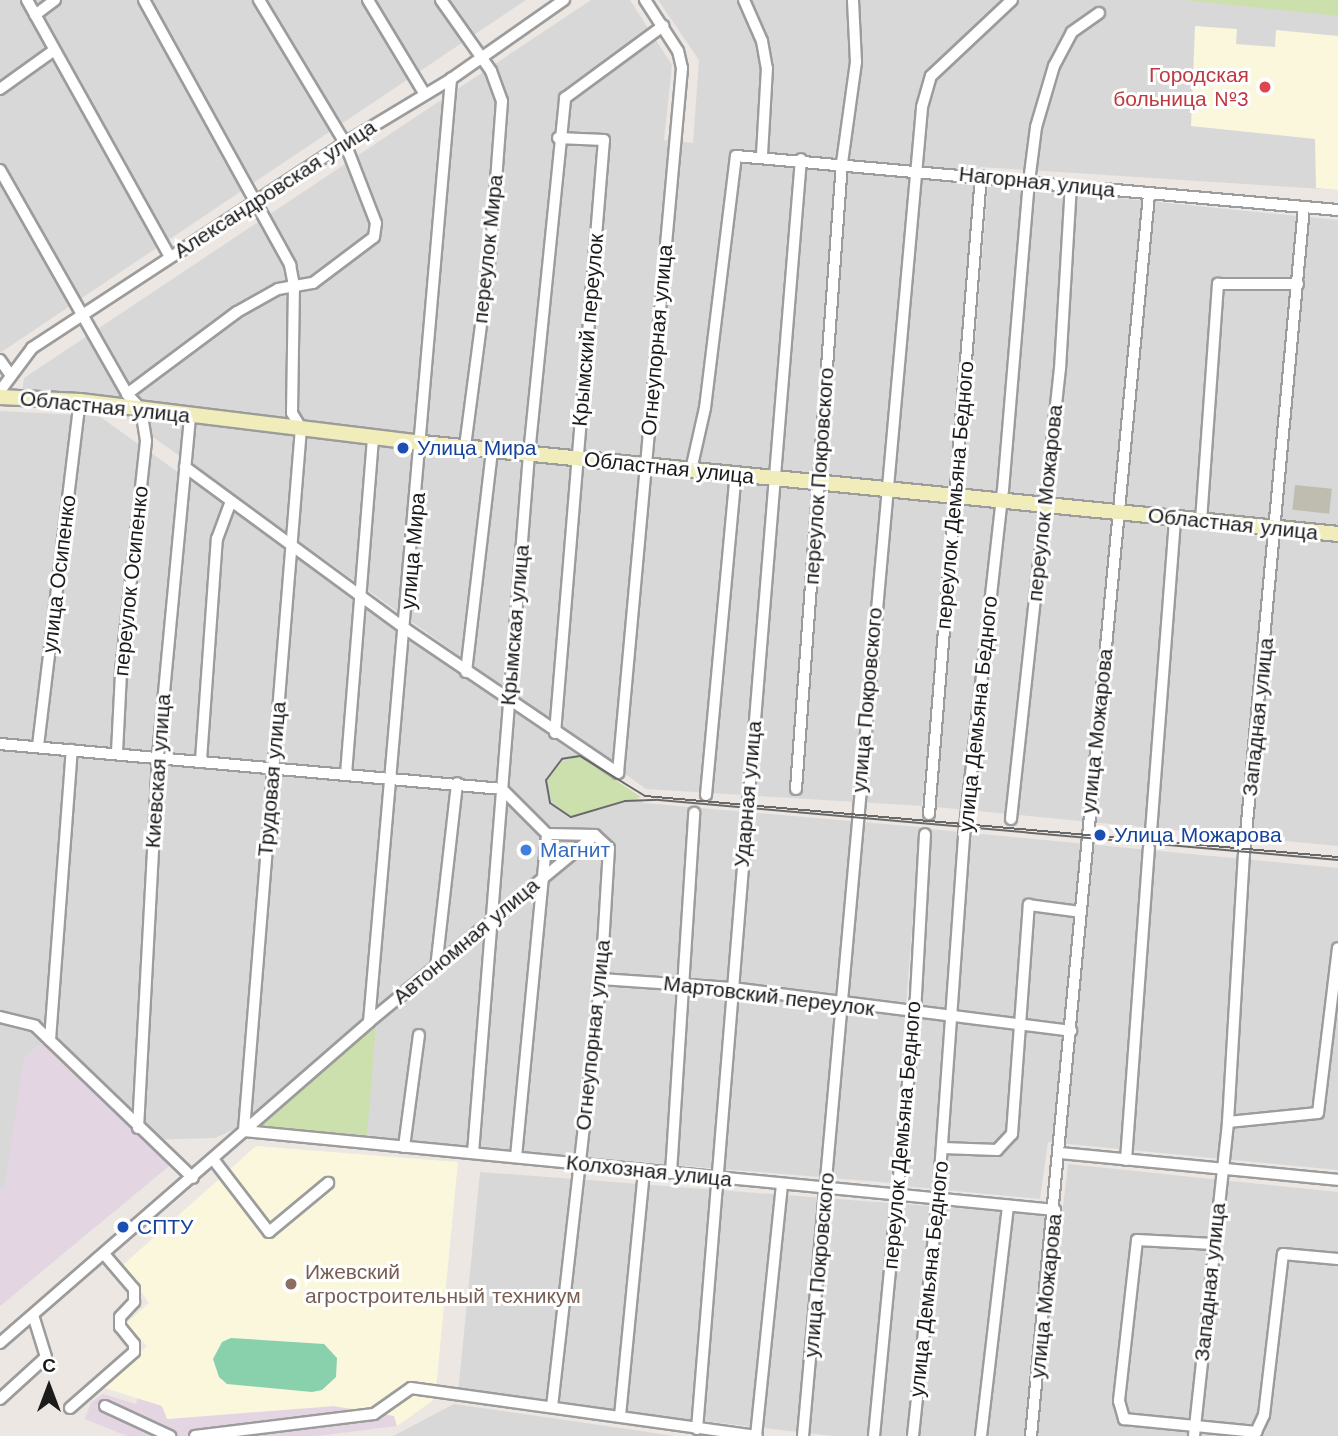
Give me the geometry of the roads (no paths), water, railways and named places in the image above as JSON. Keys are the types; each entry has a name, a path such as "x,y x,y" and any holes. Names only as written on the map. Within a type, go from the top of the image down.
{"main road":[{"name":"Областная улица","path":"0,397 80,401 422,443 1338,534"}],"street":[{"path":"27,0 170,257"},
{"path":"35,15 55,0"},
{"name":"Трудовая улица","path":"144,0 290,265 294,285 292,413 301,428 244,1130"},
{"path":"127,394 237,312 294,285 313,283 374,237 376,223 345,143 260,0"},
{"path":"368,0 424,93"},
{"name":"переулок Мира","path":"441,0 478,59 491,71 502,101 491,249 465,447"},
{"name":"Огнеупорная улица","path":"555,733 618,774 682,68 678,51 645,0"},
{"path":"744,0 762,41 767,68 762,155"},
{"name":"переулок Покровского","path":"796,789 842,163 856,62 853,0"},
{"name":"улица Покровского","path":"803,1436 922,107 931,76 1012,0"},
{"name":"Александровская улица","path":"0,391 32,348 345,143 451,79 561,1"},
{"name":"улица Демьяна Бедного","path":"912,1436 943,1148 964,836 1002,502 1036,127 1054,66 1072,32 1099,13"},
{"name":"Крымская улица","path":"472,1153 494,918 529,454 558,138 565,98 663,26"},
{"path":"0,89 53,51"},
{"name":"улица Мира","path":"369,1022 407,630 451,79"},
{"name":"Крымский переулок","path":"555,733 604,141 558,138"},
{"name":"Нагорная улица","path":"691,470 705,408 736,156 762,155 1338,210"},
{"name":"Ударная улица","path":"697,1429 715,1179 801,159"},
{"path":"0,170 127,394 141,409"},
{"name":"переулок Демьяна Бедного","path":"929,814 981,176"},
{"name":"переулок Можарова","path":"1011,819 1043,505 1060,369 1071,186"},
{"name":"улица Можарова","path":"1031,1436 1055,1210 1149,194"},
{"name":"Западная улица","path":"1194,1431 1228,1122 1244,855 1304,207"},
{"path":"1201,521 1218,284 1298,285"},
{"path":"0,359 11,376"},
{"name":"улица Осипенко","path":"38,746 80,401"},
{"name":"переулок Осипенко","path":"117,753 121,673 146,441 141,409"},
{"name":"Киевская улица","path":"138,1128 158,756 190,415"},
{"path":"346,774 373,437"},
{"path":"466,672 492,450"},
{"path":"185,467 407,630 555,733"},
{"path":"706,795 736,474"},
{"path":"201,760 217,538 231,501"},
{"path":"1151,832 1175,518"},
{"path":"0,744 158,756 502,789 547,834 596,835"},
{"path":"50,1040 72,750"},
{"path":"436,968 457,783"},
{"path":"671,1173 694,813"},
{"path":"516,1157 547,834"},
{"name":"переулок Демьяна Бедного","path":"874,1436 915,1013 925,834"},
{"name":"Огнеупорная улица","path":"552,1406 601,979 609,848 596,835"},
{"name":"Автономная улица","path":"0,1343 193,1178 369,1022 545,874 596,835"},
{"path":"1126,1160 1149,848"},
{"path":"943,1148 997,1150 1013,1134 1029,905 1081,912"},
{"path":"1228,1122 1318,1112 1338,947"},
{"name":"Мартовский переулок","path":"601,979 732,988 842,1005 1071,1031"},
{"path":"0,1017 35,1026 193,1178"},
{"path":"404,1147 419,1035"},
{"name":"Колхозная улица","path":"244,1130 715,1179 1055,1210"},
{"path":"1060,1153 1338,1180"},
{"path":"214,1159 269,1232 328,1183"},
{"path":"620,1416 644,1170"},
{"path":"195,1436 374,1413 411,1388 757,1436 782,1185"},
{"path":"981,1436 1008,1206"},
{"path":"1213,1244 1137,1240 1119,1401 1124,1419 1194,1431 1256,1432 1264,1415 1283,1254 1338,1259"},
{"path":"70,1408 134,1352 134,1343 120,1327 120,1317 134,1302 134,1289 104,1254"},
{"path":"0,1398 46,1357 33,1315"},
{"path":"105,1406 170,1436"}],"tram line":[{"path":"1338,857 645,796 580,756 562,759 546,780 550,803 571,817 625,801 659,800 1338,860"}],"place":[{"name":"Городская больница №3","path":"1265,87"},
{"name":"Улица Мира","path":"403,448"},
{"name":"Улица Можарова","path":"1100,835"},
{"name":"Магнит","path":"526,850"},
{"name":"СПТУ","path":"123,1227"},
{"name":"Ижевский агростроительный техникум","path":"291,1284"}]}
